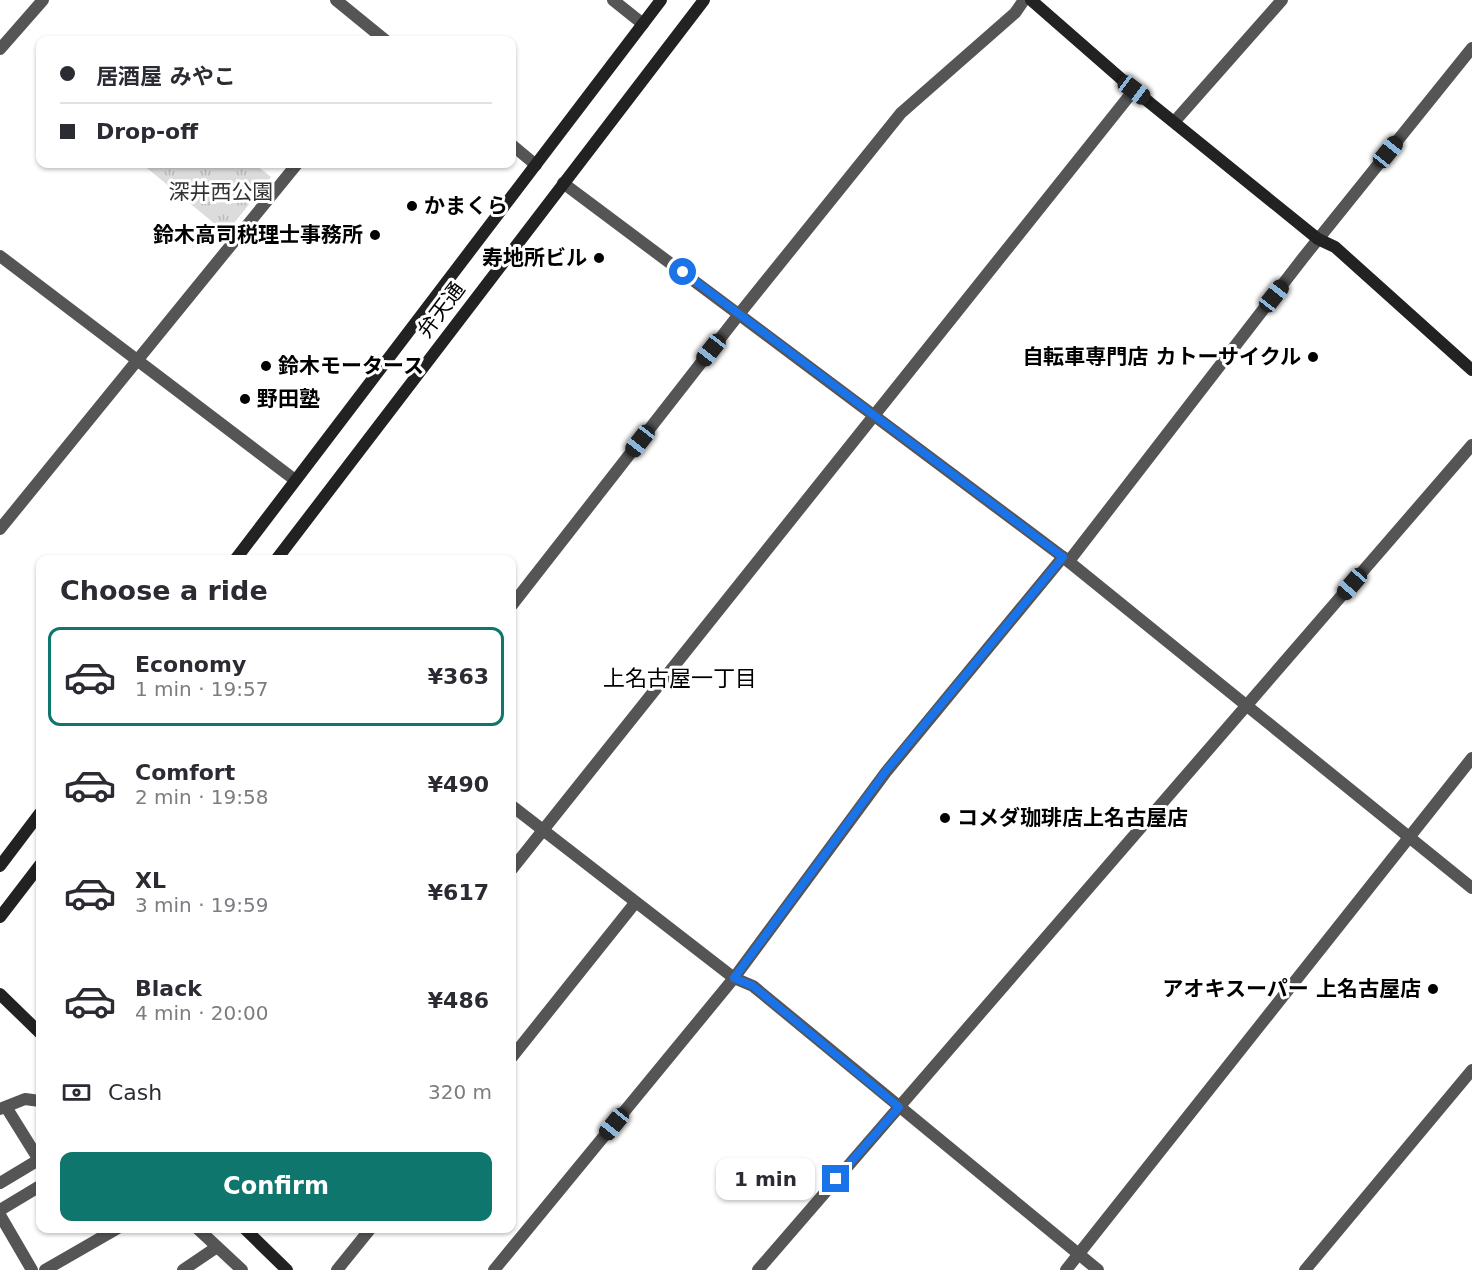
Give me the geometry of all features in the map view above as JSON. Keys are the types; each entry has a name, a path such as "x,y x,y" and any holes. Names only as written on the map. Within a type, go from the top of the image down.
{"street":[{"path":"0,49 43,0"},
{"path":"336,0 380,36"},
{"path":"614,0 643,24"},
{"name":"弁天通","path":"239,555 661,0"},
{"name":"弁天通","path":"280,555 704,0"},
{"path":"516,600 740,313 901,113 1015,13 1024,0"},
{"path":"1031,0 1134,90 1318,239 1335,248 1472,370"},
{"path":"1175,121 1282,0"},
{"path":"494,1270 734,978 886,771 1066,559 1472,48"},
{"path":"516,864 1134,90"},
{"path":"516,148 536,165"},
{"path":"0,529 5,514 138,360 294,168"},
{"path":"563,183 740,313 1066,559 1472,888"},
{"path":"0,256 296,480"},
{"path":"758,1270 1472,445"},
{"path":"1066,1270 1472,758"},
{"path":"516,809 734,978 753,986 1098,1270"},
{"path":"0,866 36,818"},
{"path":"0,917 36,870"},
{"path":"516,1052 635,903"},
{"path":"0,994 36,1029"},
{"path":"1305,1270 1472,1070"},
{"path":"36,1101 26,1100 3,1108 36,1153"},
{"path":"0,1183 36,1161"},
{"path":"0,1210 36,1188"},
{"path":"0,1215 32,1270"},
{"path":"45,1270 109,1233"},
{"path":"202,1233 238,1269"},
{"path":"249,1233 287,1270"},
{"path":"337,1270 367,1233"},
{"path":"183,1270 217,1247"}],"green space":[{"name":"深井西公園","path":"147,168 260,168 271,177 226,233"}],"place":[{"name":"かまくら","path":"412,206"},
{"name":"鈴木高司税理士事務所","path":"375,235"},
{"name":"寿地所ビル","path":"599,258"},
{"name":"自転車専門店 カトーサイクル","path":"1313,357"},
{"name":"鈴木モータース","path":"266,366"},
{"name":"野田塾","path":"245,399"},
{"name":"コメダ珈琲店上名古屋店","path":"945,818"},
{"name":"アオキスーパー 上名古屋店","path":"1433,989"}],"district":[{"name":"上名古屋一丁目","path":"680,678"}],"route":[{"path":"683,272 1063,557 886,771 734,978 753,986 899,1107 836,1179"}]}
